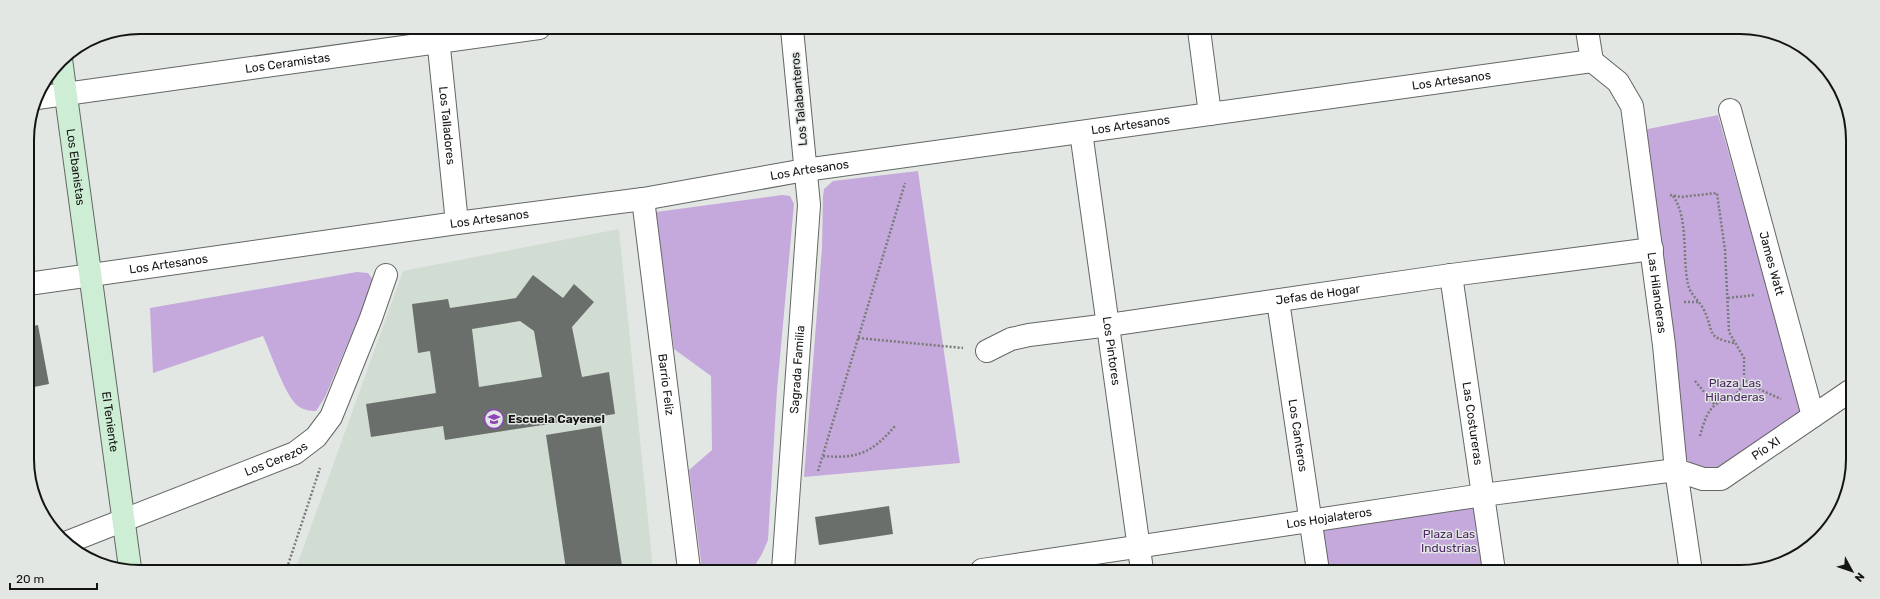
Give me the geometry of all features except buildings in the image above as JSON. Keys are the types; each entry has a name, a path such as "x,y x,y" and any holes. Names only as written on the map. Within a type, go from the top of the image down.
{"main road":[{"name":"Los Ebanistas","path":"62,68 91,275"},
{"name":"El Teniente","path":"91,275 130,564"}],"street":[{"name":"Los Ceramistas","path":"43,97 438,35 452,34"},
{"name":"Los Talabanteros","path":"792,34 805,170"},
{"path":"1200,34 1210,114"},
{"path":"1588,34 1592,61"},
{"name":"Los Talladores","path":"438,35 457,223"},
{"name":"Los Artesanos","path":"34,283 457,223 642,199 805,170 1592,61"},
{"name":"Las Hilanderas","path":"1592,61 1618,82 1632,106 1682,472 1690,565"},
{"name":"James Watt","path":"1730,110 1813,416"},
{"name":"Los Pintores","path":"1082,132 1141,565"},
{"name":"Sagrada Familia","path":"783,565 809,206 805,170"},
{"name":"Barrio Feliz","path":"642,199 688,565"},
{"name":"Jefas de Hogar","path":"987,351 1012,340 1029,335 1278,301 1451,275 1652,249"},
{"name":"Los Cerezos","path":"72,540 296,454 316,437 331,417 371,318 386,275"},
{"name":"Las Costureras","path":"1451,275 1493,565"},
{"name":"Los Canteros","path":"1278,301 1317,565"},
{"name":"Pío XI","path":"1682,472 1703,479 1721,479 1846,394"},
{"name":"Los Hojalateros","path":"1016,565 1483,495 1682,472"}],"path":[{"path":"816,476 914,155"},
{"path":"1642,176 1673,196 1677,202 1682,216 1685,260 1690,293 1704,310 1713,335 1718,340 1734,343"},
{"path":"1673,196 1717,193 1725,250 1729,332 1744,358 1744,379 1733,397 1715,405 1706,416 1682,472"},
{"path":"858,338 987,351"},
{"path":"1744,379 1750,385 1782,399 1813,416"},
{"path":"823,456 842,458 868,451 895,426"},
{"path":"288,565 320,467 321,450 316,437"}],"shaded area":[{"name":"Escuela Cayenel","path":"619,229 653,565 297,565 403,271"}],"green space":[{"name":"Plaza Las Hilanderas","path":"1718,115 1802,413 1722,469 1694,466 1685,458 1643,130"},
{"path":"918,171 960,463 804,477 822,248 824,189 833,181"},
{"path":"782,195 790,196 794,204 777,390 768,540 755,565 701,565 689,470 712,450 711,376 674,349 656,212"},
{"path":"357,272 368,273 374,281 325,397 316,411 302,408 293,401 283,384 263,336 153,373 150,308"},
{"name":"Plaza Las Industrias","path":"1475,507 1483,565 1326,565 1322,531"}],"place":[{"name":"Escuela Cayenel","path":"494,419"}]}
